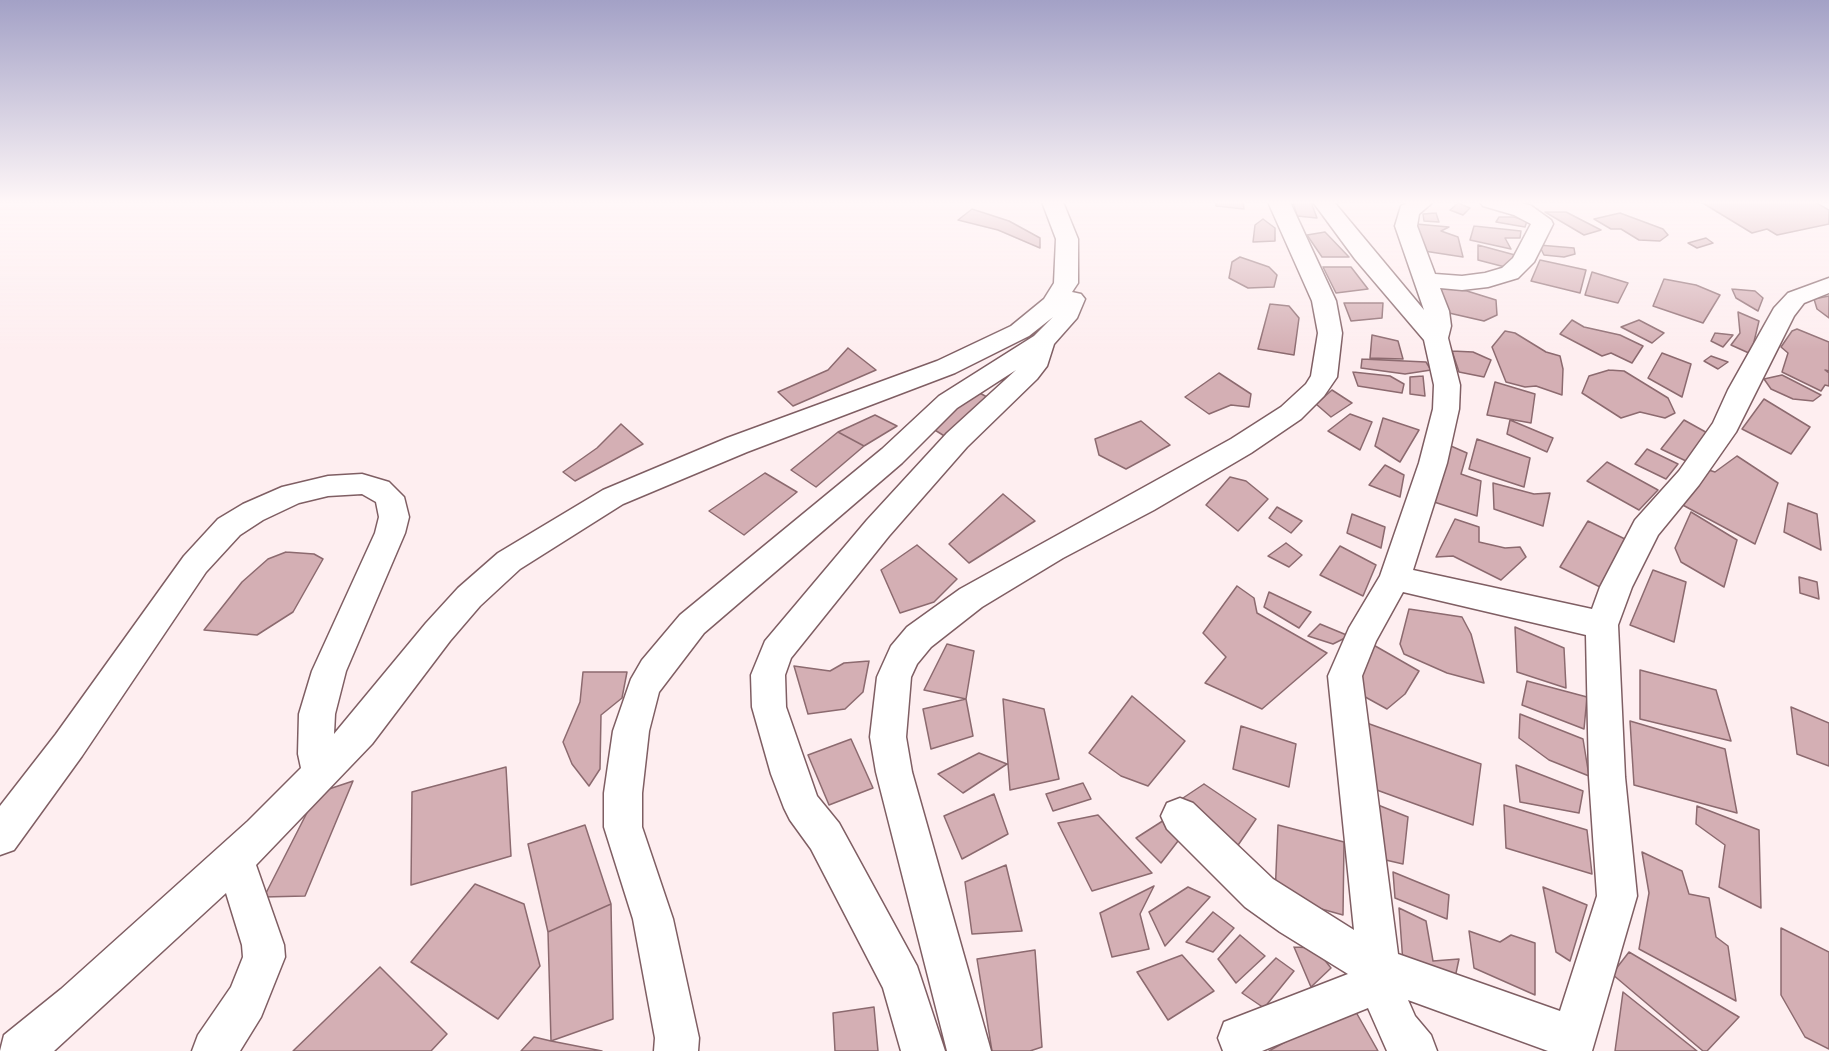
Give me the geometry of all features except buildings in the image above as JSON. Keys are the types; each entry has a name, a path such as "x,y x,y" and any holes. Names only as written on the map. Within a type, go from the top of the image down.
{"street":[{"path":"676,1051 676,1038 653,919 623,827 623,793 630,731 643,689 654,670 692,624 892,456 989,360 1053,304 1066,283 1067,251"},
{"path":"969,1051 894,772 888,737 894,677 903,656 919,636 971,598 1052,550 1144,502 1251,440 1291,413 1315,390 1324,377 1329,357 1328,322 1324,301 1301,251"},
{"path":"1361,251 1436,338"},
{"path":"1413,1050 1399,1031 1379,975 1345,676 1361,638 1395,578 1433,463 1446,410 1447,385 1436,338 1439,318 1415,251"},
{"path":"1425,280 1462,283 1488,280 1510,273 1522,262 1528,251"},
{"path":"922,1051 902,981 825,836 803,808 789,774 769,707 768,675 777,651 878,528 944,454 1034,366 1043,341 1065,318 1071,305 1073,295 1066,283"},
{"path":"1180,816 1259,892 1379,975 1572,1044 1617,896 1607,777 1602,625 1616,587 1646,528 1689,478 1726,425 1741,390 1783,313 1796,298 1829,285"},
{"path":"20,1051 76,1004 235,860 359,733 438,632 469,597 509,561 613,497 644,483 1043,341"},
{"path":"0,837 69,745 195,564 214,541 229,527 253,512 292,494 328,486 362,484 379,489 389,497 394,517 390,533 329,671 317,714 316,754 321,773"},
{"path":"1395,578 1602,625"},
{"path":"214,1051 246,1002 264,957 263,945 235,860"},
{"path":"1239,1038 1379,975"}]}
